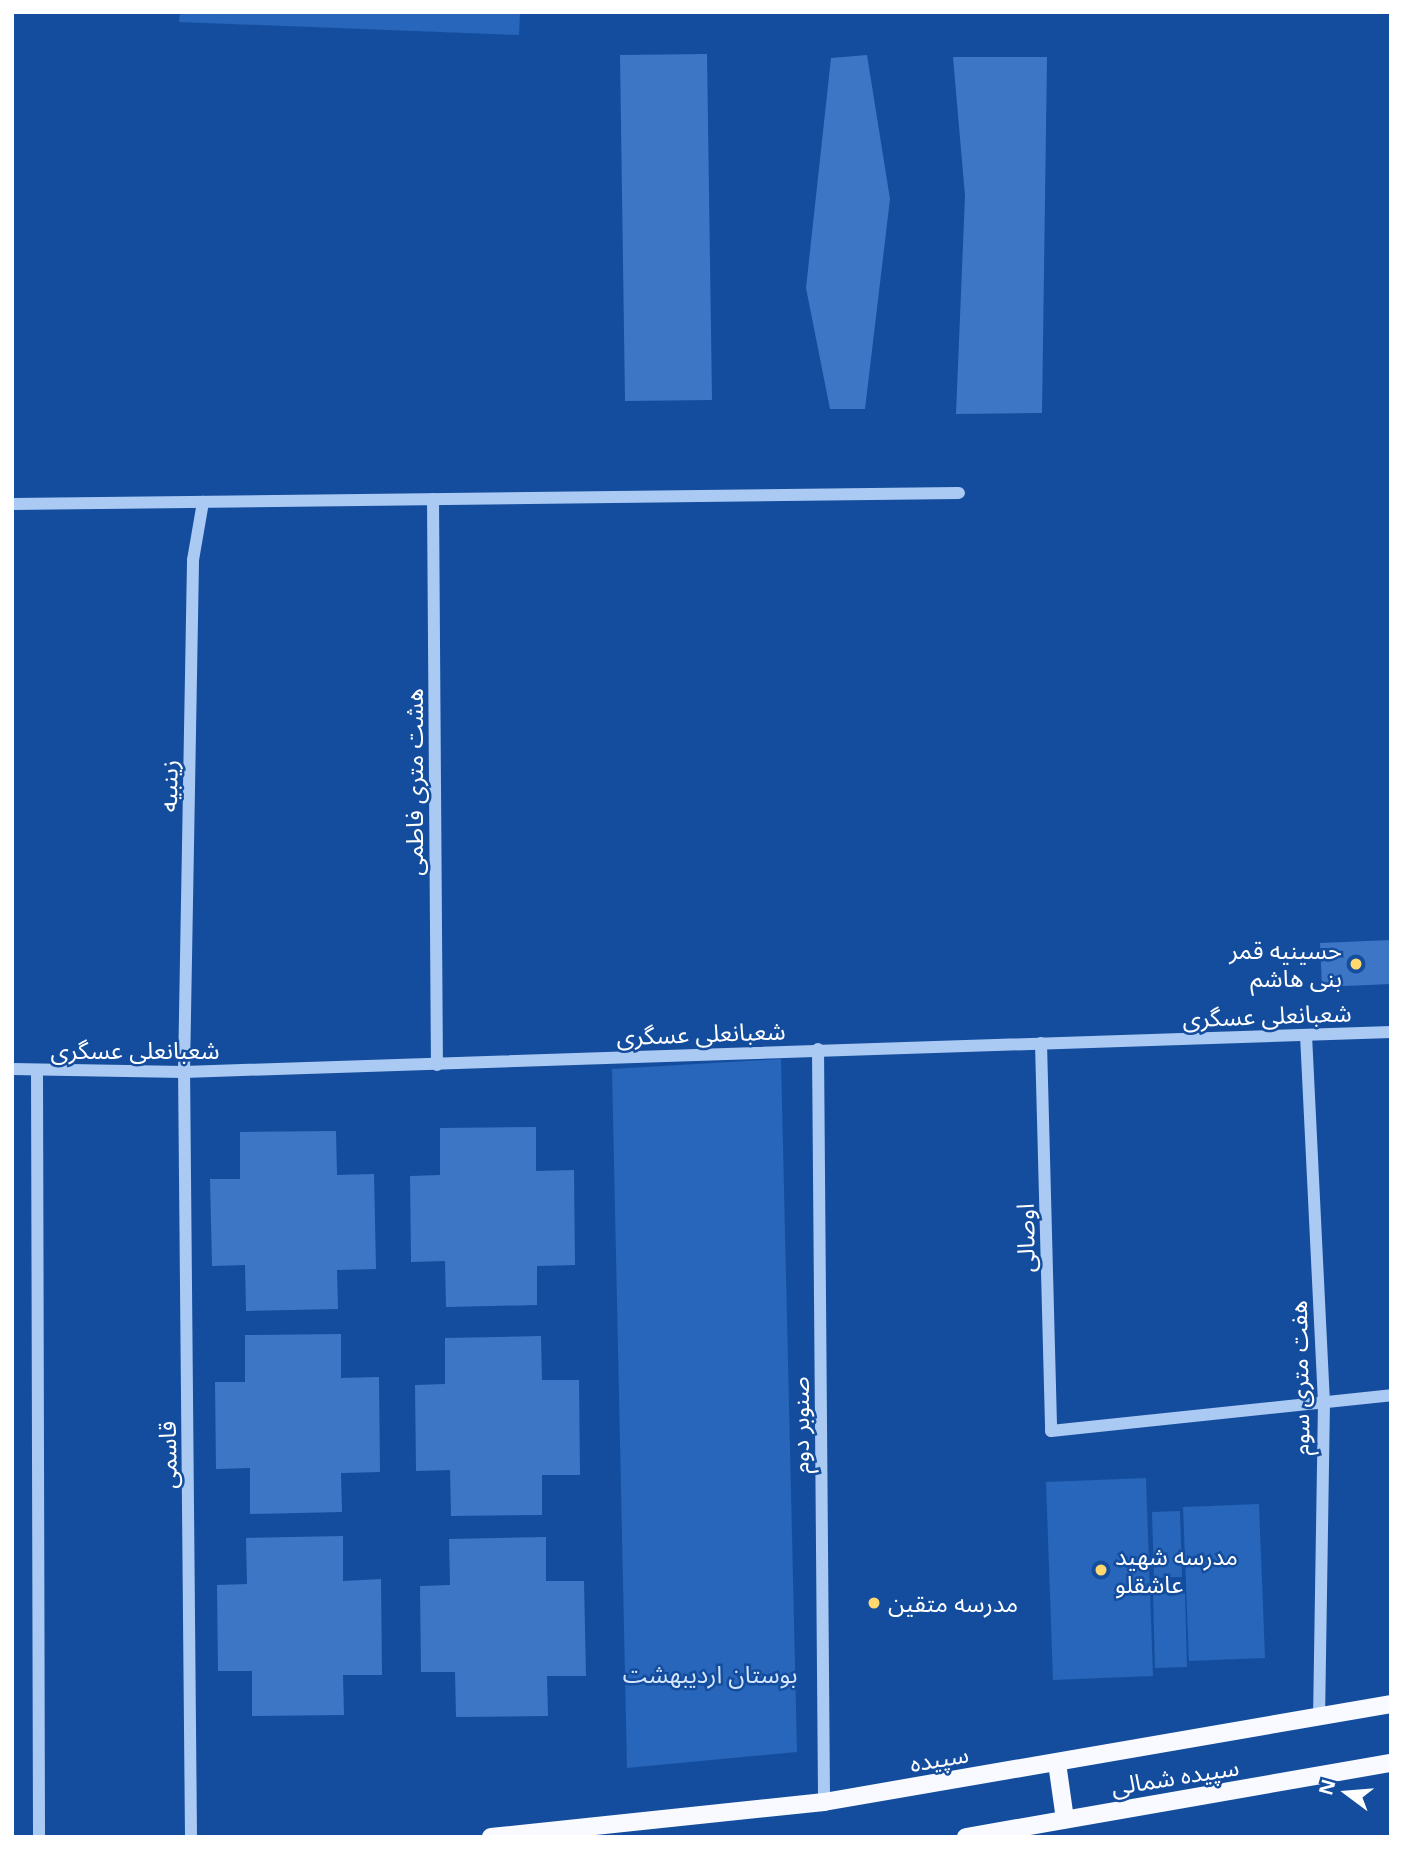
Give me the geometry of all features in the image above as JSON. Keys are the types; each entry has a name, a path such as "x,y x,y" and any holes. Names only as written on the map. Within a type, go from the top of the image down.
{"main road":[{"name":"سپیده","path":"491,1837 824,1802 1319,1719 1391,1704"},
{"path":"1058,1763 1065,1819"},
{"name":"سپیده شمالی","path":"966,1837 1391,1763"}],"street":[{"path":"12,504 959,493"},
{"name":"هشت متری فاطمی","path":"433,499 437,1065"},
{"name":"زینبیه","path":"184,1072 194,560 203,502"},
{"name":"شعبانعلی عسگری","path":"12,1069 184,1072 1391,1032"},
{"name":"هفت متری سوم","path":"1306,1035 1324,1402 1319,1719"},
{"name":"اوصالی","path":"1041,1043 1051,1431 1324,1402"},
{"name":"صنوبر دوم","path":"818,1049 824,1802"},
{"path":"37,1070 39,1837"},
{"name":"قاسمی","path":"184,1072 191,1837"},
{"path":"1324,1402 1391,1395"}],"green space":[{"path":"180,12 520,12 519,35 179,22"},
{"name":"بوستان اردیبهشت","path":"781,1059 797,1752 627,1768 612,1069"},
{"path":"1146,1478 1153,1676 1053,1680 1046,1482"},
{"path":"1259,1504 1265,1658 1189,1661 1183,1507"},
{"path":"1180,1511 1182,1577 1154,1578 1152,1512"},
{"path":"1185,1593 1187,1667 1155,1668 1153,1594"}],"building":[{"path":"707,54 712,400 625,401 620,55"},
{"path":"867,55 890,199 865,409 830,409 806,288 831,58"},
{"path":"953,57 1047,57 1042,413 956,414 965,196"},
{"name":"حسینیه قمر بنی هاشم","path":"1391,940 1391,984 1322,987 1320,943"},
{"path":"536,1127 536,1171 574,1170 575,1265 537,1266 537,1305 446,1307 445,1261 411,1262 410,1176 440,1175 440,1128"},
{"path":"336,1131 337,1175 374,1174 376,1269 337,1270 338,1309 246,1311 245,1265 212,1266 210,1179 240,1179 240,1132"},
{"path":"341,1334 341,1378 379,1377 380,1472 341,1473 342,1512 250,1514 250,1468 216,1469 215,1382 245,1382 245,1335"},
{"path":"541,1336 542,1380 579,1380 580,1475 542,1475 542,1515 451,1516 450,1470 416,1471 415,1385 445,1384 445,1338"},
{"path":"343,1536 343,1581 381,1579 382,1675 343,1675 344,1715 252,1716 252,1671 218,1671 217,1585 247,1584 246,1538"},
{"path":"546,1537 546,1581 584,1581 586,1676 547,1676 548,1716 456,1717 455,1672 421,1672 420,1586 450,1585 449,1539"}],"place":[{"name":"حسینیه قمر بنی هاشم","path":"1356,964"},
{"name":"مدرسه شهید عاشقلو","path":"1101,1570"},
{"name":"مدرسه متقین","path":"874,1603"}]}
